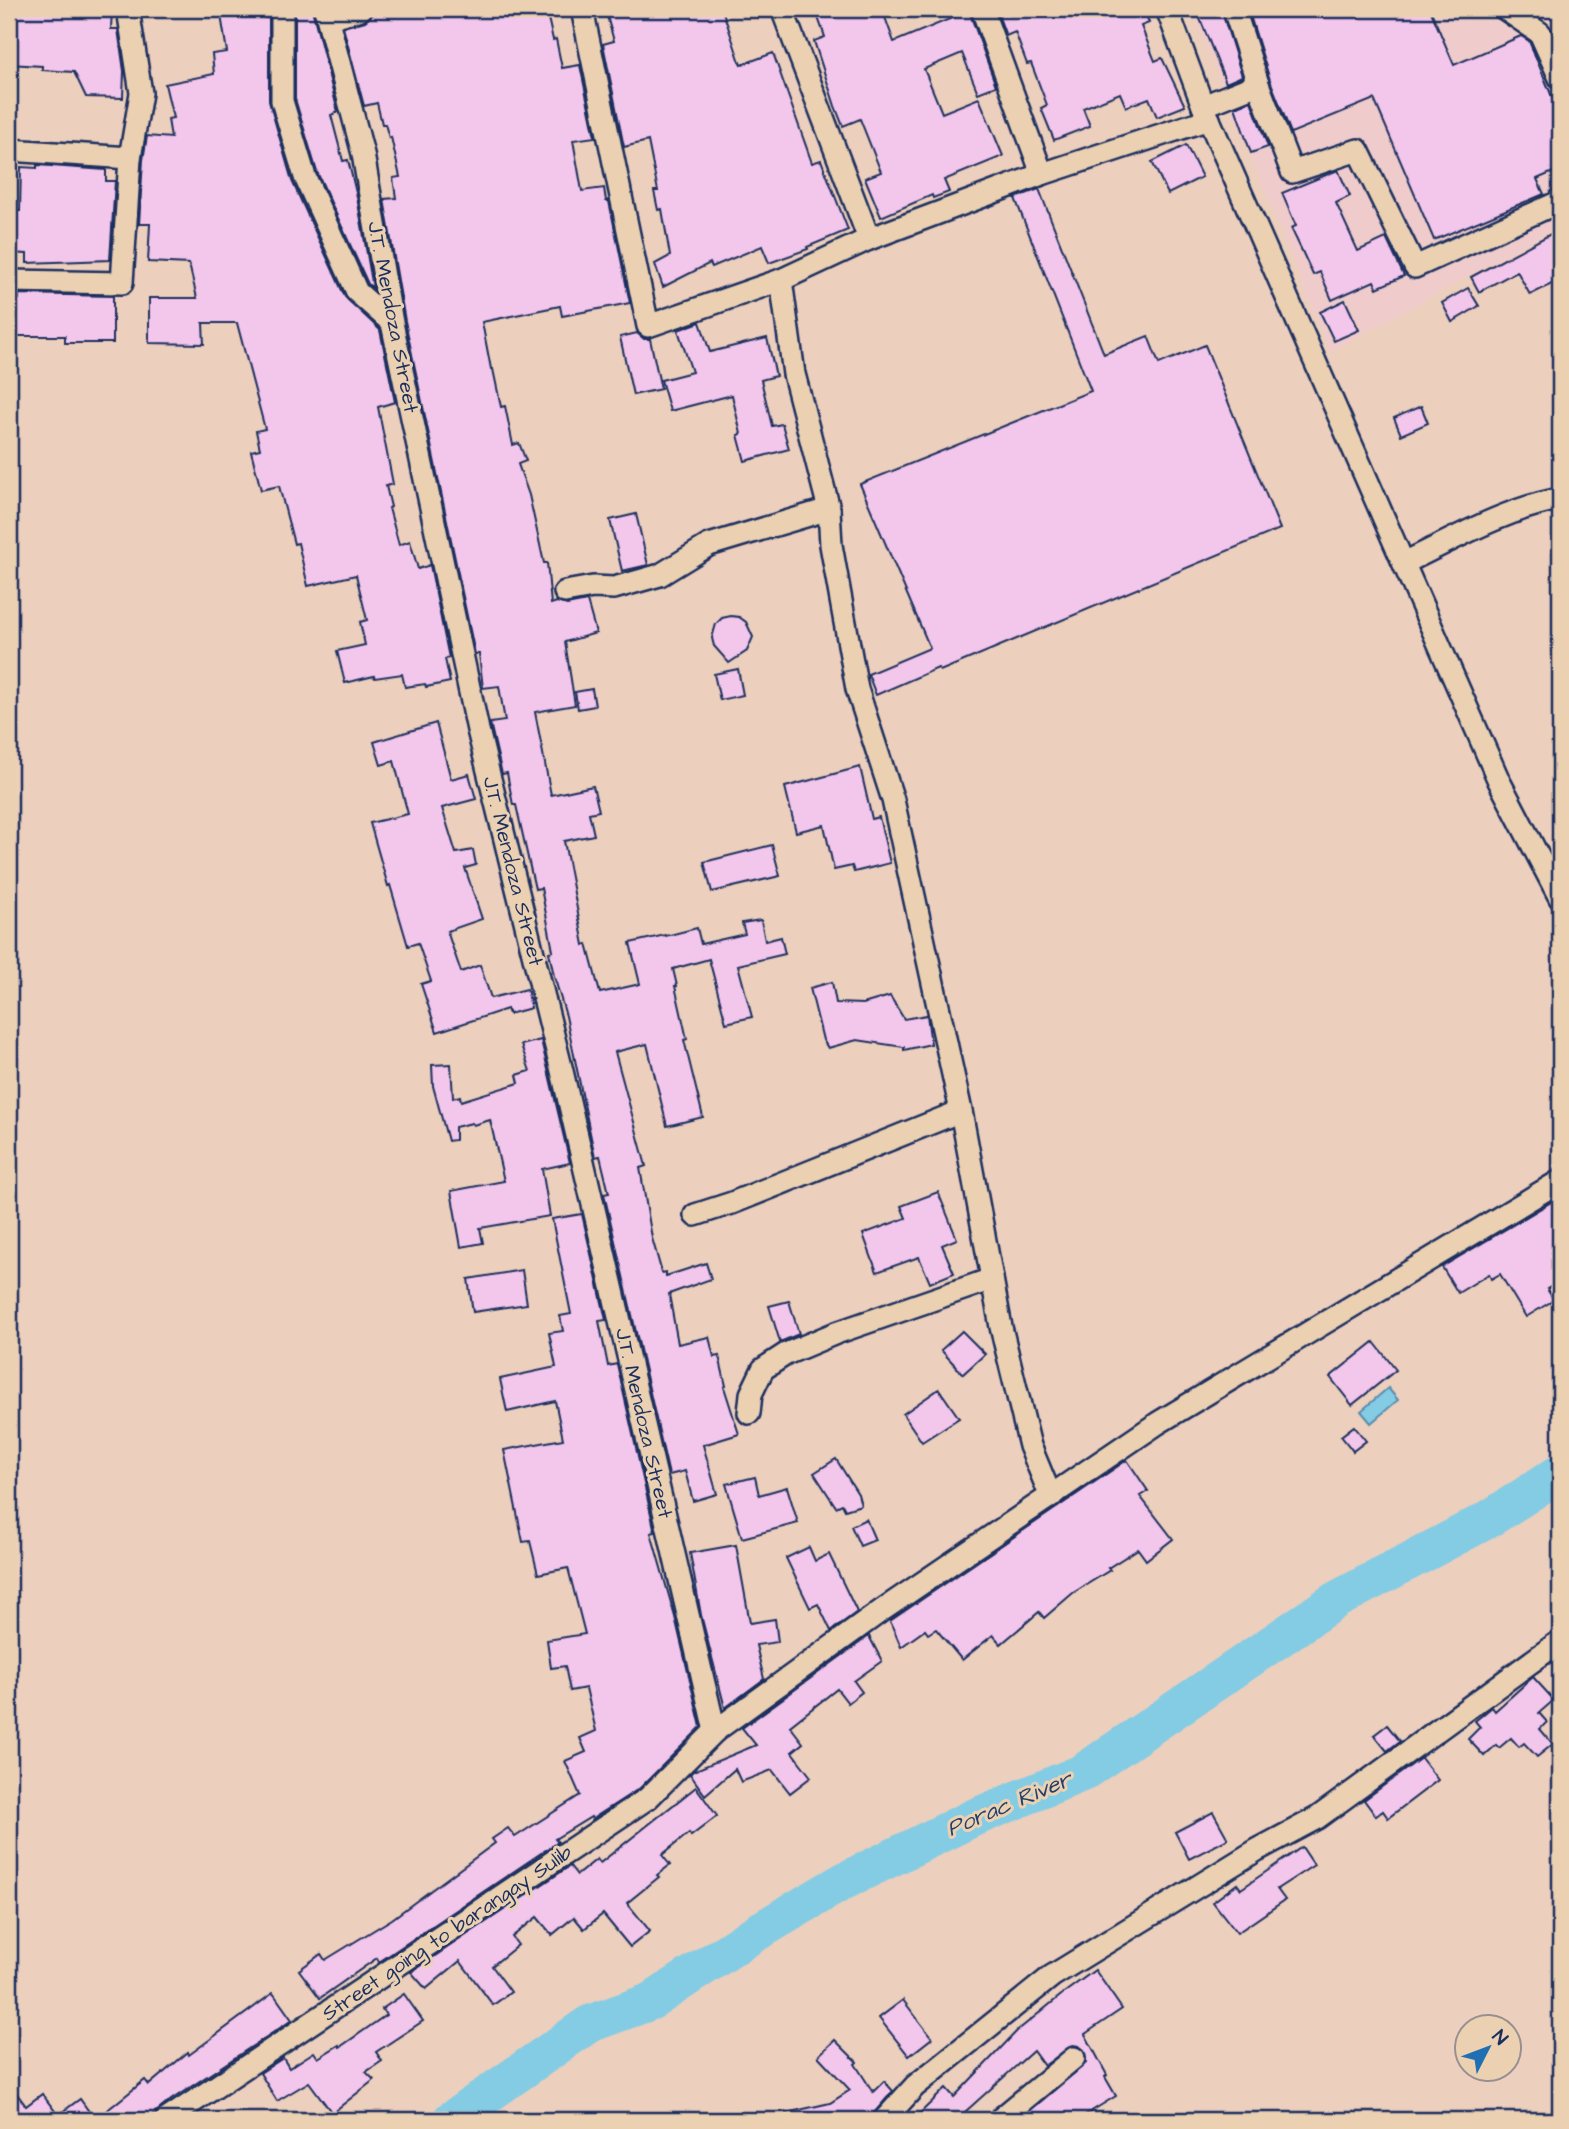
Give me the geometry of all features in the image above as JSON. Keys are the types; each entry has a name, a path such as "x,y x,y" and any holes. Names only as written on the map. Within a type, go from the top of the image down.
{"street":[{"path":"9,281 122,283 130,158 141,93 128,9"},
{"path":"282,9 282,101 305,177 357,292 392,323"},
{"path":"326,13 361,9"},
{"path":"582,9 648,326 781,280 869,239 1206,112 1258,84"},
{"path":"782,9 869,239"},
{"path":"982,9 1042,174"},
{"path":"1167,9 1206,112 1499,781 1560,898"},
{"path":"1234,9 1258,84 1292,172 1357,150 1415,267 1559,202 1560,199"},
{"path":"1505,9 1539,33 1560,78"},
{"name":"J.T. Mendoza Street","path":"326,13 363,155 392,323 478,730 562,1070 715,1731"},
{"path":"9,150 130,158"},
{"path":"781,280 794,374 829,509 831,545 857,689 894,800 961,1111 992,1279 1030,1446 1051,1497"},
{"path":"1404,563 1538,503 1560,499"},
{"path":"565,592 593,587 614,588 660,575 709,545 829,509"},
{"path":"695,1215 732,1203 961,1111"},
{"name":"Street going to barangay Sulib","path":"166,2120 649,1798 715,1731 881,1611 1158,1423 1560,1181"},
{"path":"749,1413 751,1394 763,1369 786,1354 836,1333 992,1279"},
{"path":"884,2120 915,2086 1052,1976 1257,1850 1317,1818 1560,1641"},
{"path":"999,2120 1074,2058"}],"shaded area":[{"path":"1191,9 1560,9 1560,226 1330,352"}],"water":[{"path":"1388,1388 1398,1400 1371,1423 1361,1411"}],"building":[{"path":"9,9 112,9 111,29 118,29 124,71 123,98 86,97 74,72 9,64"},
{"path":"220,9 264,9 265,18 269,18 269,101 292,181 345,297 380,330 395,402 378,407 393,484 386,486 391,507 389,508 399,545 410,541 418,569 430,565 449,658 445,659 450,682 426,687 425,684 405,687 402,674 374,676 345,683 337,651 365,645 360,622 367,620 356,575 308,586 298,543 294,544 279,486 261,490 251,451 260,449 256,431 265,429 237,323 203,323 204,344 149,343 149,298 197,298 189,264 148,262 150,224 139,224 147,136 171,138 168,119 173,118 165,84 214,74 212,54 227,52"},
{"path":"312,9 338,112 331,115 343,161 348,160 357,197 373,288 368,284 317,172 295,99 295,12"},
{"path":"391,9 546,9 562,68 580,65 595,137 573,140 582,191 604,188 606,201 609,201 630,303 562,316 560,306 482,322 491,369 501,407 505,406 513,445 519,443 526,461 518,464 529,495 544,563 547,563 551,604 557,602 567,605 587,601 596,633 565,642 575,705 535,712 551,795 593,786 599,811 589,813 594,835 564,841 584,945 587,944 600,993 640,984 630,943 697,928 701,944 745,934 742,923 761,920 765,941 781,937 785,954 738,965 752,1017 726,1023 709,959 673,969 687,1039 684,1040 703,1117 667,1126 647,1044 615,1052 646,1166 640,1168 652,1238 662,1273 666,1272 666,1276 706,1263 711,1279 669,1294 678,1344 709,1337 714,1357 719,1356 726,1386 724,1387 739,1434 703,1445 717,1494 693,1501 685,1471 669,1475 604,1194 609,1193 600,1156 595,1157 566,1016 554,976 549,952 553,951 541,888 535,889 516,805 513,805 507,773 502,774 490,723 505,721 499,686 483,688 479,654 475,654 405,321 384,199 396,198 393,178 400,177 391,137 389,138 385,124 382,124 377,103 364,106 343,27 365,21 374,13"},
{"path":"605,9 722,9 741,65 773,53 812,163 821,160 848,230 807,247 808,249 769,263 762,246 712,267 710,263 663,287 655,264 670,256 662,209 658,210 654,191 658,191 648,141 624,147 603,44 614,41"},
{"path":"815,9 882,9 894,42 969,11 996,86 978,93 962,53 924,69 942,113 979,98 1003,156 944,180 949,192 933,198 932,195 881,217 865,178 881,172 860,119 843,126 814,41 825,37"},
{"path":"996,9 1072,9 1074,16 1092,9 1144,9 1149,23 1141,26 1155,61 1162,58 1185,106 1157,117 1149,98 1126,107 1120,93 1083,108 1090,126 1054,140 1041,108 1047,105 1031,63 1027,64 1015,32 1006,36"},
{"path":"1196,9 1221,9 1242,76 1226,83"},
{"path":"1248,9 1430,9 1454,65 1521,36 1529,41 1560,116 1560,169 1537,179 1544,194 1434,240 1374,99 1291,133 1270,80"},
{"path":"1251,101 1268,147 1251,153 1235,107"},
{"path":"1186,145 1202,177 1168,194 1152,162"},
{"path":"37,165 106,170 106,181 115,181 110,260 27,263 27,254 9,253 9,211 20,211 21,167 37,168"},
{"path":"1338,170 1350,196 1336,203 1358,251 1386,238 1404,276 1377,288 1374,281 1332,300 1320,272 1313,275 1291,228 1296,226 1282,193"},
{"path":"1039,189 1104,354 1148,336 1159,364 1205,345 1280,529 940,671 938,668 876,695 868,674 930,648 860,484 1091,391 1015,198"},
{"path":"1560,229 1560,280 1530,295 1517,271 1479,292 1471,277"},
{"path":"1468,288 1479,306 1452,322 1442,303"},
{"path":"19,294 113,296 113,343 65,343 65,336 9,336 9,299 19,299"},
{"path":"1345,300 1359,330 1334,341 1320,312"},
{"path":"700,322 710,352 767,338 776,376 761,380 772,426 782,424 789,449 745,461 732,395 670,411 661,380 692,372 678,330"},
{"path":"637,333 644,339 650,339 661,389 633,395 620,337"},
{"path":"1421,406 1428,423 1401,435 1394,418"},
{"path":"636,514 648,565 622,571 610,520"},
{"path":"731,616 746,622 753,637 747,651 729,663 714,646 712,638 716,624 722,618"},
{"path":"738,669 743,695 720,700 714,674"},
{"path":"592,689 595,706 578,709 575,692"},
{"path":"436,723 451,779 469,774 476,799 442,808 456,853 473,850 476,865 465,868 482,919 447,931 461,972 480,965 491,998 527,989 531,1008 509,1014 507,1009 437,1032 421,984 431,981 418,943 408,946 370,823 408,814 394,761 381,765 374,742"},
{"path":"860,767 872,819 879,817 890,863 854,872 852,866 834,870 824,825 796,832 785,787"},
{"path":"772,845 780,876 712,892 704,862"},
{"path":"832,982 836,1003 863,1004 890,996 904,1019 927,1015 931,1044 904,1050 904,1047 857,1040 828,1048 823,1040 810,988"},
{"path":"541,1040 570,1163 542,1169 550,1216 480,1228 483,1243 461,1247 451,1191 504,1181 490,1120 455,1127 455,1140 448,1141 433,1086 432,1065 451,1064 453,1098 460,1096 461,1101 519,1083 517,1075 530,1071 521,1045"},
{"path":"938,1192 957,1239 942,1245 954,1273 930,1283 919,1257 877,1272 863,1234 906,1218 901,1206"},
{"path":"1553,1201 1560,1212 1560,1281 1547,1289 1554,1300 1526,1317 1500,1274 1491,1279 1489,1274 1458,1293 1442,1267"},
{"path":"582,1214 606,1320 599,1321 608,1366 617,1364 655,1532 651,1533 675,1617 701,1727 640,1788 555,1839 558,1842 379,1962 377,1958 320,1998 299,1970 321,1954 325,1960 392,1919 495,1843 492,1839 508,1828 515,1837 580,1795 565,1761 586,1752 580,1738 596,1731 586,1688 570,1691 565,1666 551,1668 547,1640 585,1634 568,1568 538,1574 530,1541 523,1542 504,1450 563,1439 555,1401 507,1412 500,1379 556,1367 549,1333 563,1331 560,1316 571,1314 552,1219"},
{"path":"522,1270 527,1304 473,1312 468,1279"},
{"path":"789,1301 799,1334 780,1342 769,1306"},
{"path":"962,1331 985,1354 963,1374 941,1350"},
{"path":"1374,1342 1396,1370 1352,1405 1330,1377"},
{"path":"939,1389 959,1418 922,1442 903,1414"},
{"path":"1354,1426 1366,1441 1353,1451 1341,1436"},
{"path":"836,1459 858,1494 861,1505 845,1510 842,1504 836,1507 814,1473"},
{"path":"1127,1460 1148,1491 1140,1496 1173,1539 1146,1560 1138,1549 1073,1593 1044,1618 1039,1612 1001,1644 993,1635 962,1660 936,1629 928,1634 925,1630 901,1647 890,1621"},
{"path":"755,1477 759,1495 787,1487 798,1523 742,1538 726,1484"},
{"path":"866,1519 875,1540 860,1546 851,1526"},
{"path":"736,1545 750,1623 775,1619 778,1642 756,1645 764,1679 725,1708 701,1615 690,1553"},
{"path":"809,1547 815,1561 829,1554 857,1612 831,1631 818,1604 810,1608 786,1558"},
{"path":"869,1636 882,1661 854,1681 862,1692 848,1703 837,1689 790,1726 803,1743 792,1752 811,1777 790,1793 772,1770 741,1782 735,1769 705,1795 690,1774 693,1771 756,1745 742,1728"},
{"path":"1533,1677 1554,1700 1539,1713 1547,1722 1540,1729 1553,1744 1537,1757 1524,1743 1519,1747 1511,1738 1499,1748 1496,1745 1484,1756 1468,1739 1480,1727 1475,1721 1492,1707 1495,1711"},
{"path":"1387,1725 1400,1741 1387,1751 1374,1735"},
{"path":"1421,1758 1438,1780 1388,1818 1383,1811 1376,1816 1364,1800"},
{"path":"696,1787 717,1816 691,1836 689,1833 662,1855 670,1865 627,1903 650,1931 630,1947 603,1914 584,1929 574,1917 552,1935 537,1917 512,1937 518,1945 492,1966 511,1992 493,2005 460,1961 426,1989 411,1972 570,1866 577,1875 597,1859 600,1863"},
{"path":"1213,1812 1228,1839 1189,1859 1175,1832"},
{"path":"1302,1847 1314,1865 1277,1889 1285,1900 1237,1933 1213,1902 1237,1884 1241,1889"},
{"path":"1095,1970 1122,2009 1085,2034 1116,2096 1085,2115 1088,2120 1019,2120 1086,2063 1084,2050 1073,2045 1044,2066 1033,2051 956,2120 913,2120 946,2088 954,2097 1017,2031"},
{"path":"273,1993 292,2020 171,2100 146,2120 95,2120 145,2080 149,2085 188,2052 189,2055"},
{"path":"404,1994 423,2021 376,2052 382,2061 366,2072 374,2080 332,2113 309,2082 277,2101 260,2073 283,2058 289,2068 314,2052 318,2058 339,2045 340,2047 386,2015 382,2009"},
{"path":"903,2000 932,2038 909,2056 879,2018"},
{"path":"835,2040 857,2062 855,2064 873,2092 884,2081 893,2091 868,2120 787,2120 786,2113 830,2103 850,2090 818,2056"},
{"path":"9,2083 26,2106 42,2094 58,2115 80,2099 95,2120 9,2120"}],"waterway":[{"name":"Porac River","path":"451,2120 589,2024 652,2001 749,1937 844,1881 973,1818 1082,1773 1336,1600 1489,1519 1560,1473"}]}
